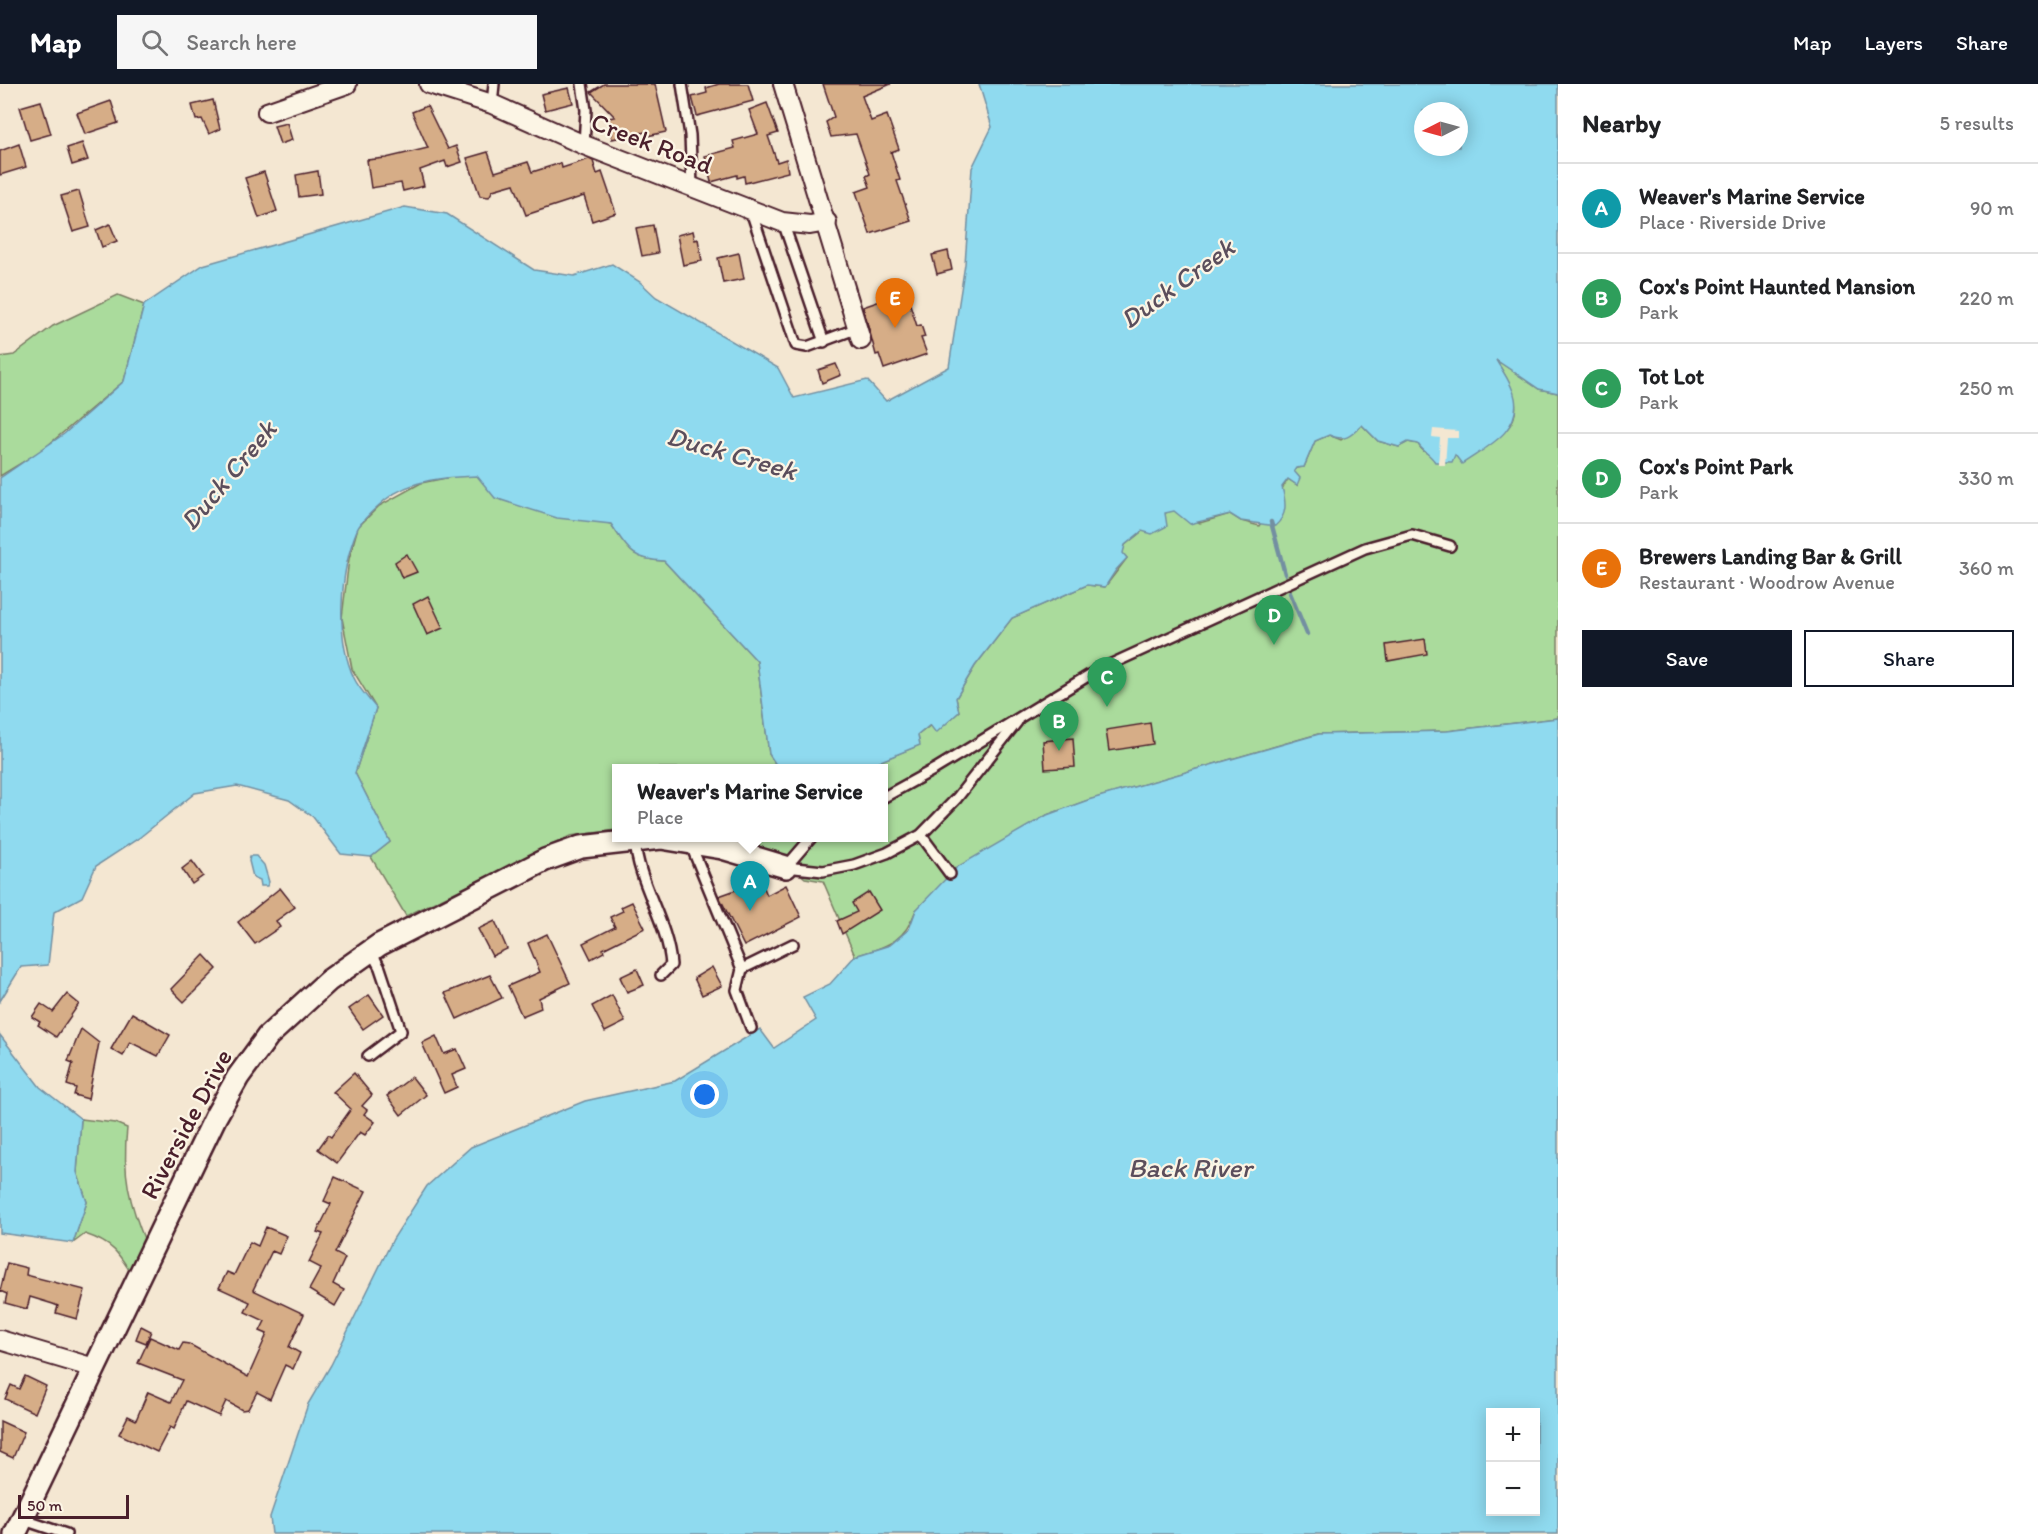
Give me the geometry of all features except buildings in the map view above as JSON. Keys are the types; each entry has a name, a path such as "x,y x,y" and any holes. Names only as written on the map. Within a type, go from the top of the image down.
{"street":[{"path":"267,112 347,84"},
{"name":"Creek Road","path":"429,84 492,104 584,145 782,222 810,225 826,222"},
{"path":"783,84 860,334"},
{"name":"Riverside Drive","path":"18,1527 212,1125 238,1077 268,1036 307,998 370,951 567,851 623,842"},
{"name":"Riverside Drive","path":"693,842 786,867"},
{"path":"0,1340 94,1368"}],"lane":[{"path":"492,104 494,84"},
{"path":"582,84 586,110 584,145"},
{"path":"682,84 690,135 692,186"},
{"path":"751,209 796,345 802,348 860,334"},
{"path":"782,222 824,342"},
{"path":"888,795 1096,671 1365,548 1412,535 1450,546"},
{"path":"786,867 823,871 854,865 887,853 921,835 957,798 1021,717"},
{"path":"921,835 950,874"},
{"path":"635,842 636,858 670,946 671,965 661,975"},
{"path":"689,842 742,969 737,990 751,1028"},
{"path":"786,867 808,842"},
{"path":"742,969 793,944"},
{"path":"369,1056 401,1031 380,968 370,951"},
{"path":"18,1527 66,1534"}],"green space":[{"path":"118,295 144,305 124,381 41,451 0,476 0,357 14,355 53,326"},
{"path":"1495,359 1539,389 1558,393 1558,718 1447,731 1318,734 1086,801 1047,815 916,910 906,930 893,942 855,956 823,881 805,878 780,857 718,842 888,842 888,764 874,764 919,745 918,735 931,725 936,732 959,712 956,698 975,666 1012,618 1087,585 1105,587 1127,558 1122,553 1125,545 1165,513 1174,510 1200,523 1230,514 1241,521 1259,526 1288,479 1297,485 1293,471 1304,467 1315,441 1329,435 1341,440 1362,425 1378,441 1399,447 1408,442 1418,444 1429,454 1438,456 1455,454 1462,463 1494,441 1513,421 1516,409 1514,396"},
{"path":"456,476 478,476 496,498 611,524 631,551 644,558 664,561 757,661 769,754 775,764 612,764 612,831 570,836 406,916 371,857 390,842 355,773 376,708 352,669 342,618 349,559 358,527 379,506 421,483"},
{"path":"81,1119 115,1123 127,1128 125,1160 128,1188 147,1246 133,1276 118,1255 102,1241 85,1234 73,1243 87,1202 77,1172"}],"water":[{"name":"Duck Creek","path":"979,84 1558,84 1558,393 1539,389 1496,360 1514,393 1513,420 1491,445 1462,464 1455,455 1452,462 1435,462 1418,444 1408,442 1399,447 1378,441 1362,425 1347,437 1339,438 1329,435 1315,441 1304,467 1296,468 1294,471 1300,478 1297,485 1288,479 1282,487 1285,508 1275,526 1241,521 1230,514 1190,524 1174,511 1165,513 1167,526 1152,534 1142,531 1125,545 1123,553 1127,558 1105,587 1087,585 1012,618 975,666 956,698 959,712 936,733 930,725 918,735 920,745 874,764 775,764 769,754 757,661 664,561 644,558 632,552 611,524 557,518 495,498 477,476 441,478 417,483 385,500 359,526 351,546 342,604 342,624 348,662 356,682 376,708 355,773 390,842 371,857 341,854 313,817 289,800 237,786 195,793 139,838 96,866 82,897 54,912 48,965 21,967 0,1001 0,478 64,434 124,381 144,305 203,265 405,207 447,214 534,270 574,276 612,264 640,282 656,297 778,368 794,398 867,380 886,401 949,367 965,264 972,168 992,127"},
{"name":"Back River","path":"1558,718 1558,1534 272,1534 270,1517 308,1404 331,1365 393,1239 427,1186 471,1147 585,1101 675,1081 760,1029 774,1048 816,1020 803,997 830,984 855,956 890,945 909,929 916,910 957,867 1047,815 1088,800 1319,734 1447,731"},
{"path":"250,856 256,856 264,865 269,882 267,886 261,886 260,880 253,877"},
{"path":"0,1035 40,1087 81,1119 77,1172 87,1202 73,1243 0,1233"}],"pier":[{"path":"1433,429 1458,431 1458,438 1447,438 1445,465 1438,465 1440,438 1432,437"}],"waterway":[{"path":"1271,522 1285,574"},
{"path":"1290,593 1307,634"}],"place":[{"name":"Brewers Landing Bar & Grill","path":"895,328"},
{"name":"Cox's Point Park","path":"1274,645"},
{"name":"Tot Lot","path":"1107,707"},
{"name":"Cox's Point Haunted Mansion","path":"1059,751"},
{"name":"Weaver's Marine Service","path":"750,911"}]}
